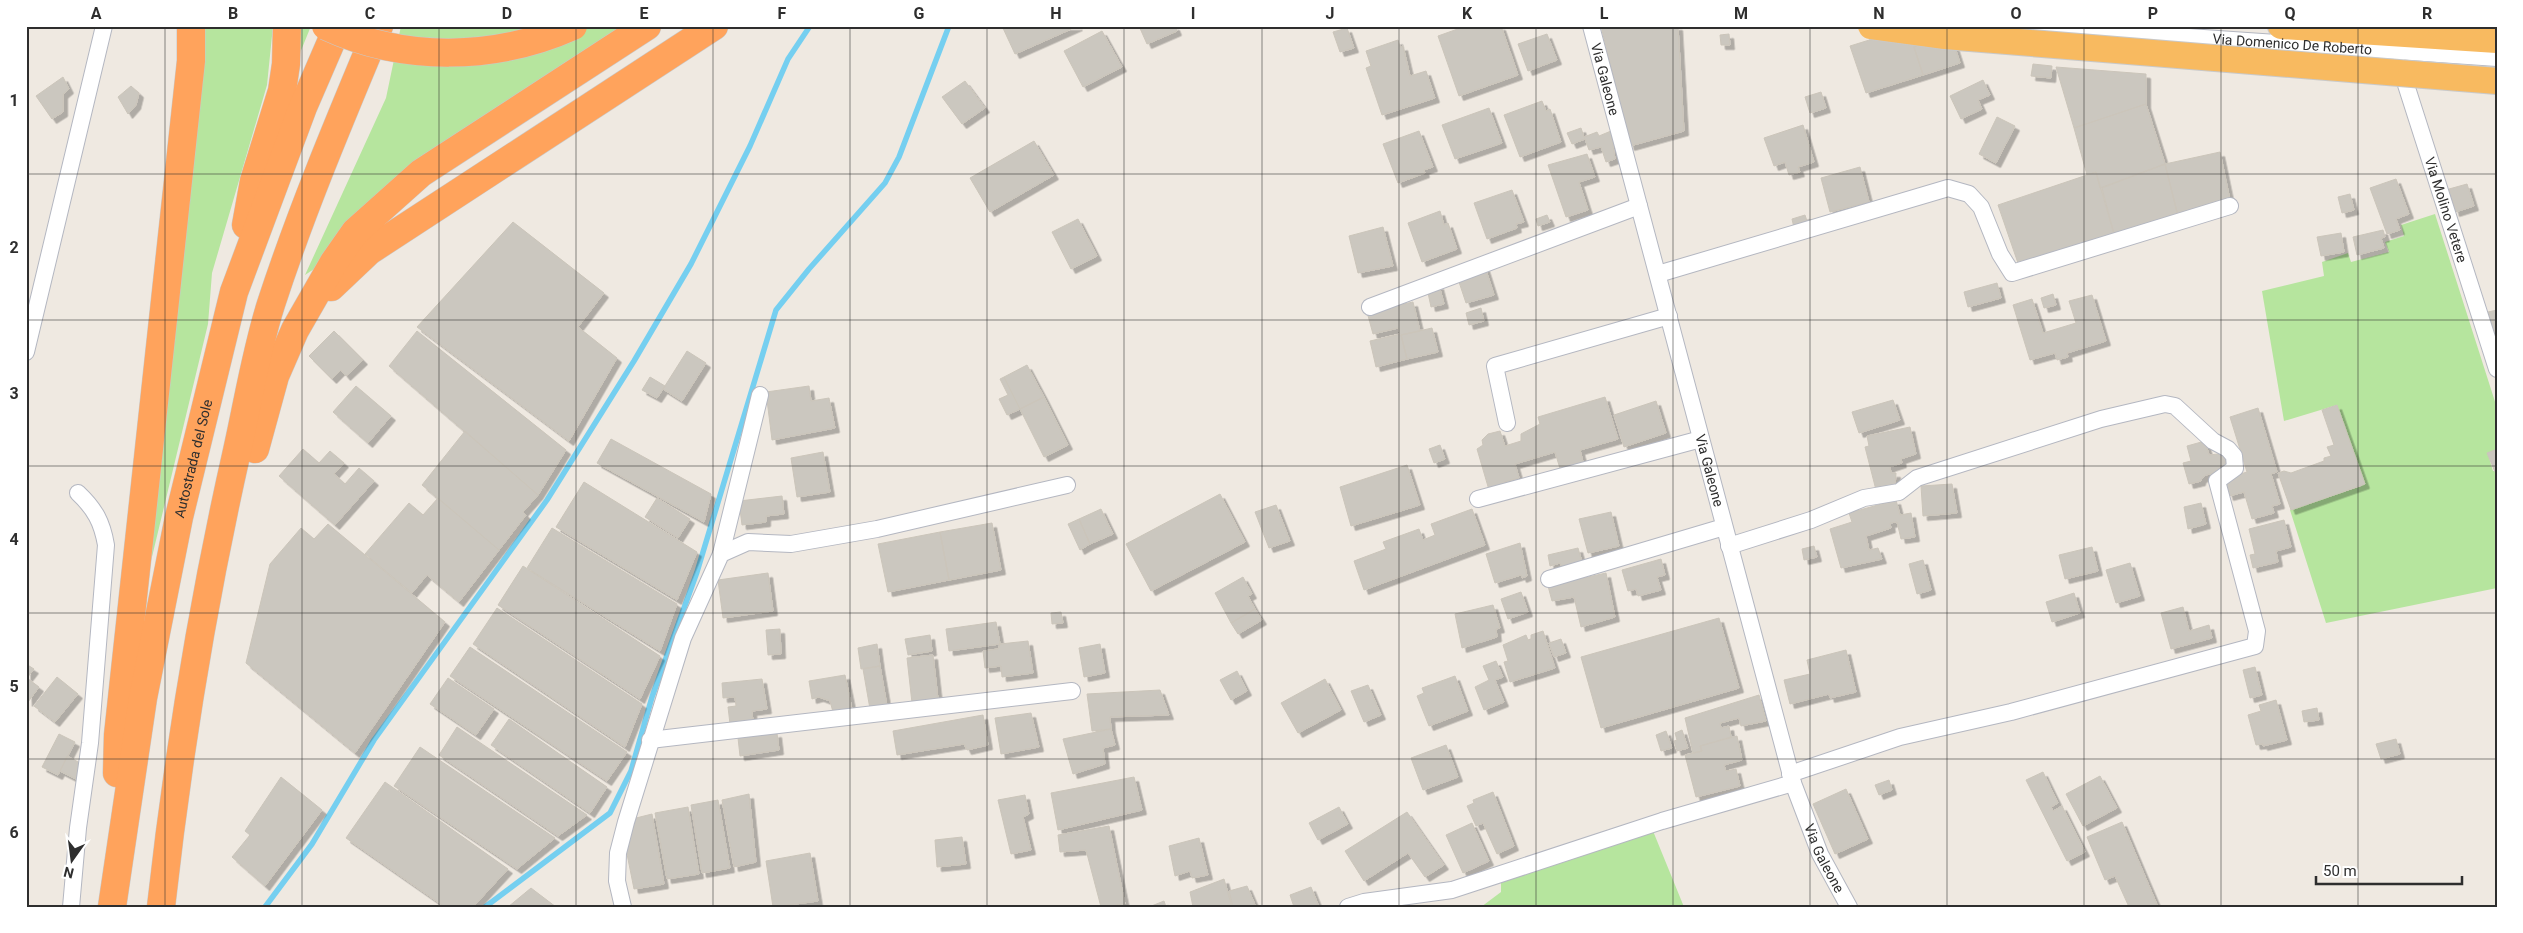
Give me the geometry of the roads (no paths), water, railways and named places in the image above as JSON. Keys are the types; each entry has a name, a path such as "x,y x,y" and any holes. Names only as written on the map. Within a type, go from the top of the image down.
{"highway":[{"path":"112,907 118,735 190,62 191,26"},
{"path":"234,292 254,181 282,91 286,64 287,26"},
{"path":"326,26 350,37 382,46 450,54 503,48 557,34 573,26"},
{"name":"Autostrada del Sole","path":"112,907 143,698 158,622 179,517 234,292 304,107 338,26"},
{"path":"161,907 169,838 194,670 220,524 271,305 338,122 379,26"},
{"path":"194,670 275,376 305,312 334,262 355,232 421,173 647,26"},
{"path":"305,312 369,251 714,26"},
{"path":"1871,26 1944,36 2497,81"},
{"path":"2280,26 2497,40"}],"street":[{"path":"26,352 104,26"},
{"name":"Via Galeone","path":"1592,26 1791,778 1820,854 1849,907"},
{"name":"Via Domenico De Roberto","path":"2029,26 2497,58"},
{"name":"Via Molino Vetere","path":"2396,51 2497,369"},
{"path":"1658,274 1948,188 1969,194 1981,207 2000,254 2012,273 2230,206"},
{"path":"1370,307 1639,206"},
{"path":"1507,423 1495,366 1669,316"},
{"path":"623,907 617,882 618,853 650,740 683,638 721,554 760,396"},
{"path":"1348,907 1364,902 1452,890 1791,778 1900,737 2011,712 2212,656 2251,648 2257,640 2257,631 2217,481 2235,468 2234,456 2228,449 2213,441 2175,406 2157,404 2101,419 1917,478 1899,492 1864,498 1811,520 1729,546"},
{"path":"1478,499 1701,439"},
{"path":"721,554 748,542 791,544 877,530 1067,486"},
{"path":"71,907 78,828 90,743 106,544 102,522 90,504 78,493"},
{"path":"1549,579 1724,527"},
{"path":"650,740 1072,691"}],"waterway":[{"path":"265,907 312,844 374,740 547,500 634,361 691,264 750,146 788,59 810,26"},
{"path":"485,907 610,813 631,771 652,697 697,572 776,310 809,269 885,183 899,157 949,26"}]}
